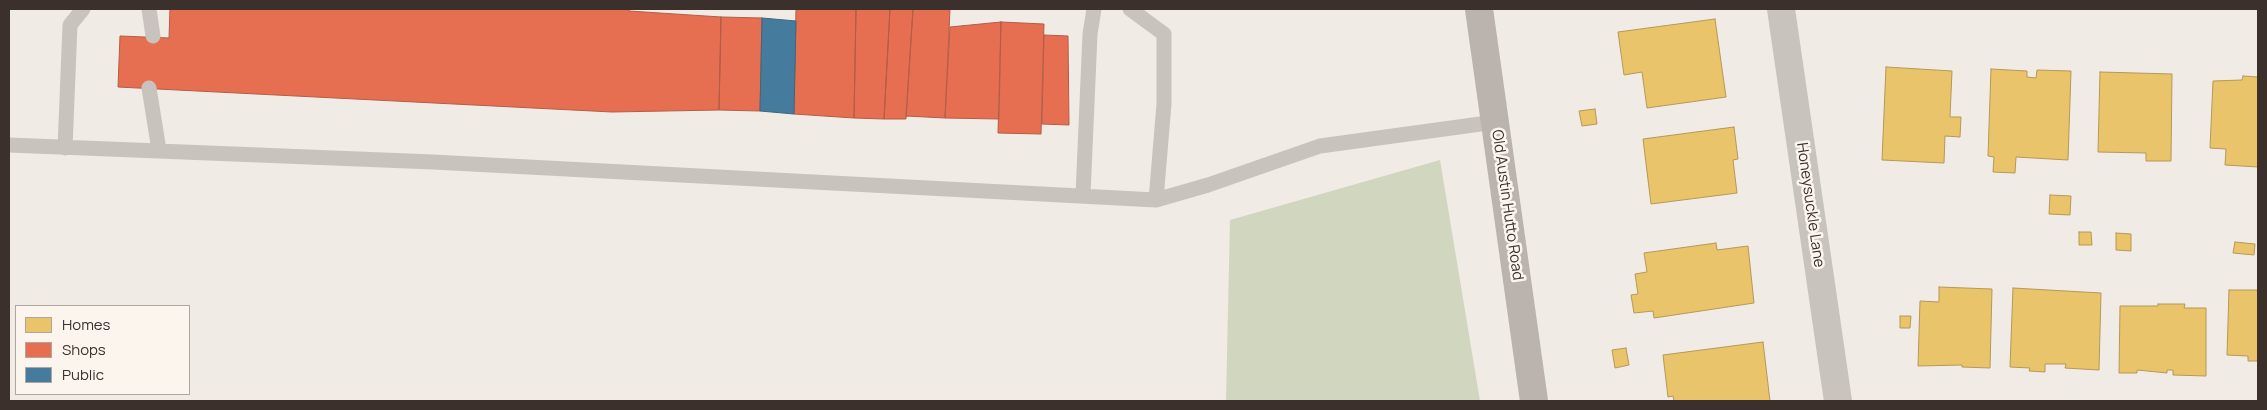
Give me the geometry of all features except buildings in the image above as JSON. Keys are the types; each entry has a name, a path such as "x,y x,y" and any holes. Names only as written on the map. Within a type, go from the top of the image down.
{"street":[{"name":"Old Austin Hutto Road","path":"1479,9 1534,401"},
{"name":"Honeysuckle Lane","path":"1781,9 1838,401"}],"lane":[{"path":"65,148 70,25 83,9"},
{"path":"149,9 153,36"},
{"path":"1083,194 1090,34 1094,9"},
{"path":"1130,9 1164,34 1164,104 1156,200"},
{"path":"150,88 159,150"},
{"path":"9,145 159,150 1083,194 1156,200 1208,185 1320,146 1495,122"}],"green space":[{"path":"1440,160 1480,401 1226,401 1230,220"}]}
